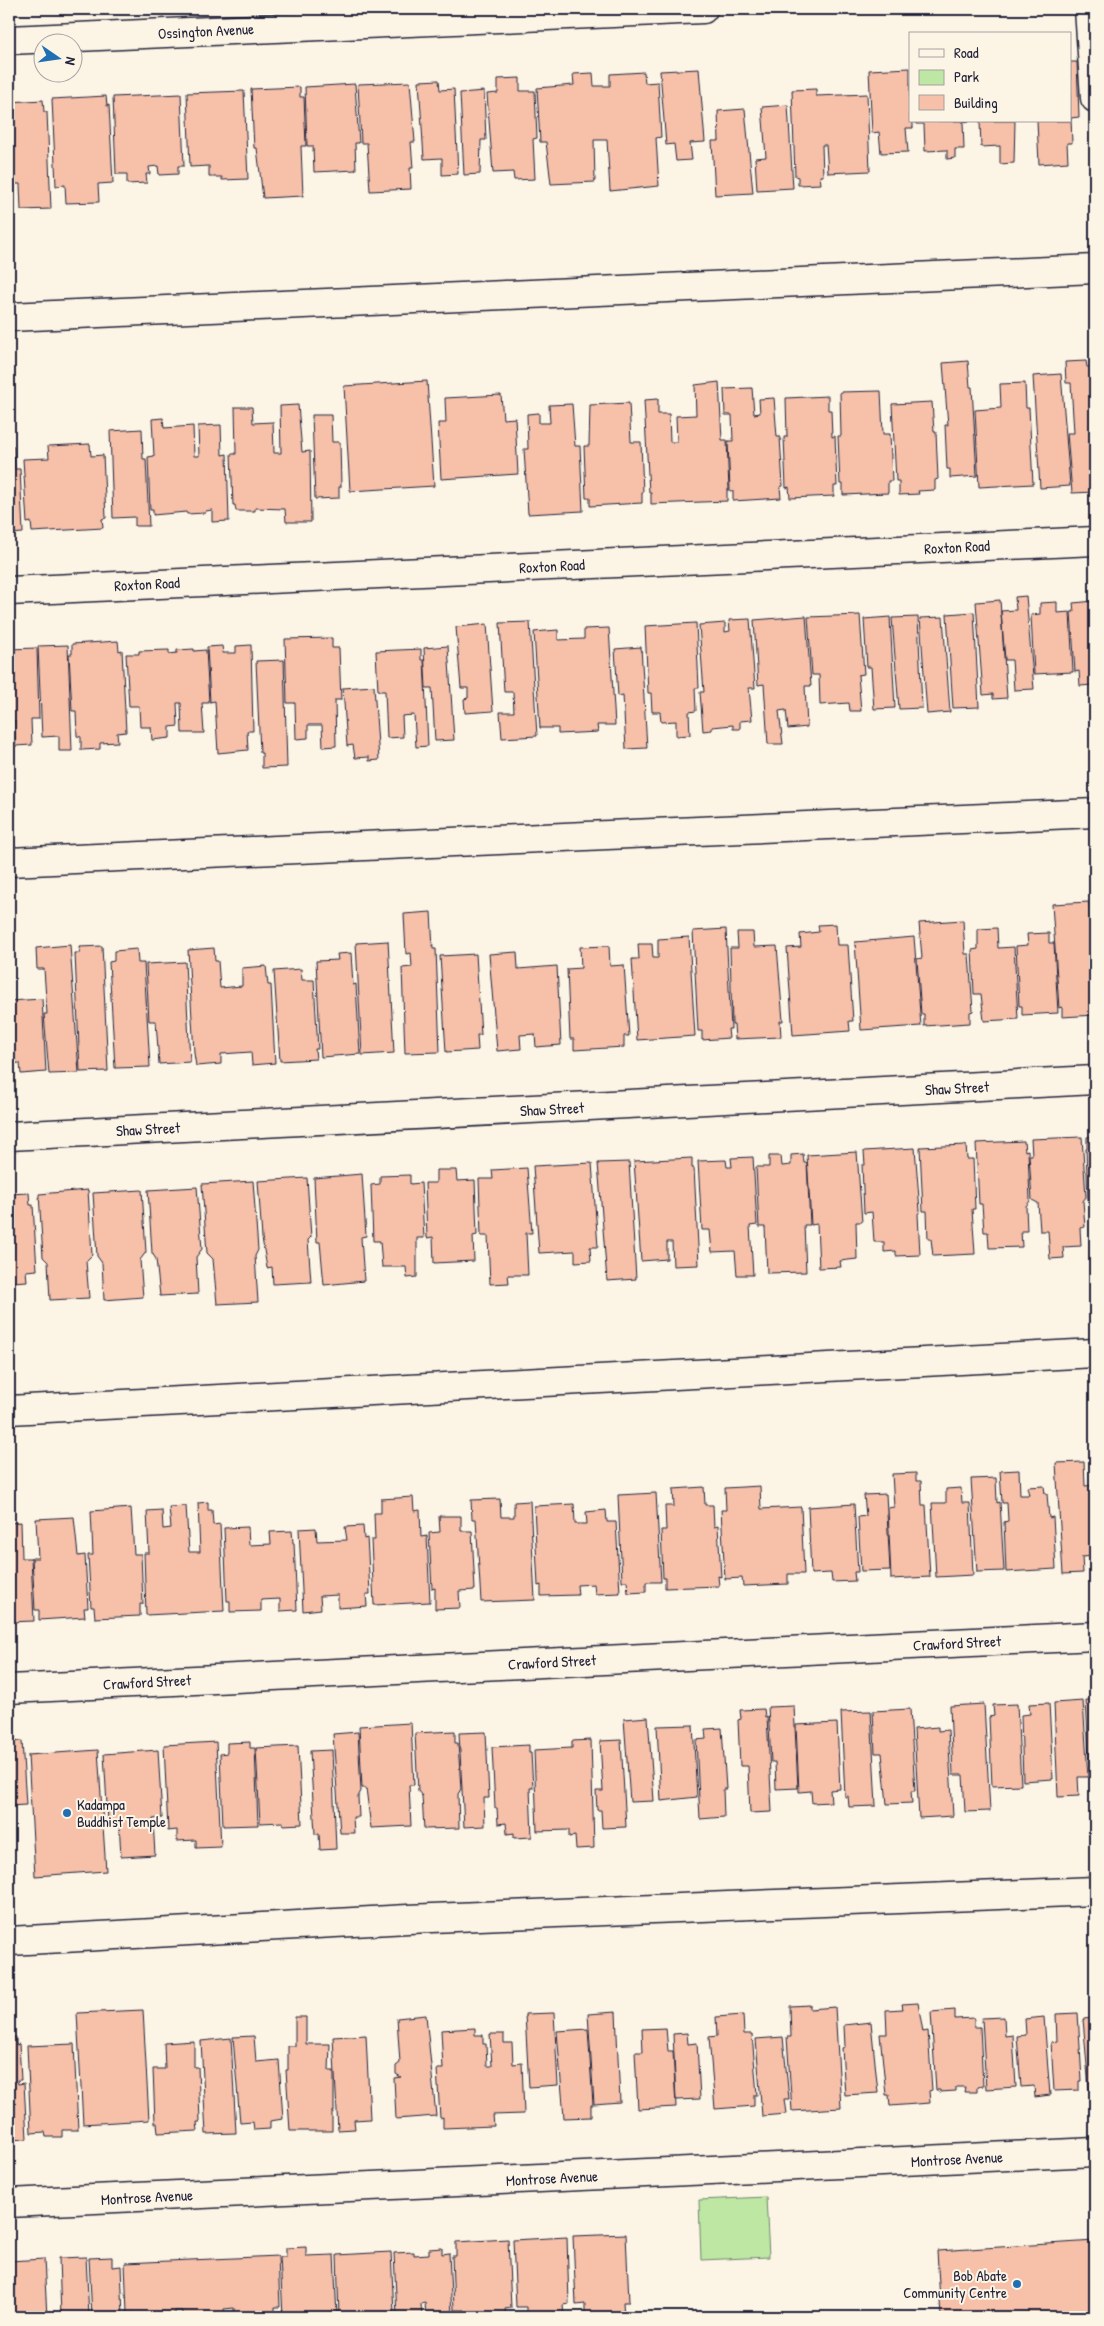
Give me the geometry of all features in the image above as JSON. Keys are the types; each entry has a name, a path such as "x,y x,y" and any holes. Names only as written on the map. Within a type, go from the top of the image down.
{"street":[{"name":"Ossington Avenue","path":"9,40 703,9"},
{"path":"1089,9 1095,98"},
{"path":"9,317 1095,269"},
{"name":"Roxton Road","path":"9,590 1095,541"},
{"path":"9,862 1095,813"},
{"name":"Shaw Street","path":"9,1136 1095,1080"},
{"path":"9,1410 1095,1353"},
{"name":"Crawford Street","path":"9,1689 1095,1636"},
{"path":"9,1941 418,1918 1095,1891"},
{"name":"Montrose Avenue","path":"9,2203 1095,2152"}],"green space":[{"path":"766,2197 769,2257 701,2260 699,2200"}],"building":[{"path":"1072,62 1077,62 1079,117 1072,118"},
{"path":"909,68 909,122 913,122 913,128 906,128 908,152 881,153 879,132 872,133 869,70"},
{"path":"699,69 705,142 690,143 692,160 676,161 674,144 666,145 660,71"},
{"path":"644,72 645,83 658,82 661,137 656,138 659,186 610,191 607,140 594,140 595,182 551,184 546,142 540,142 537,88 574,85 573,74 593,73 594,86 610,86 610,74"},
{"path":"520,78 520,91 535,91 537,138 533,139 535,179 514,180 513,172 493,173 487,94 498,93 498,79"},
{"path":"439,80 440,90 454,89 458,174 442,175 442,158 424,159 419,81"},
{"path":"410,82 415,142 411,142 413,168 410,168 411,189 370,191 367,143 361,143 358,84"},
{"path":"355,84 359,143 355,143 356,170 314,172 313,146 307,146 305,87"},
{"path":"300,87 300,97 304,97 306,146 301,146 303,196 263,198 257,148 254,148 251,89"},
{"path":"816,89 816,96 867,94 870,171 828,173 826,145 822,145 823,176 820,176 821,184 798,185 798,177 795,176 792,90"},
{"path":"244,91 248,179 222,180 222,177 209,177 209,166 190,167 187,93"},
{"path":"484,91 486,140 481,140 480,174 464,175 460,93"},
{"path":"181,94 184,166 178,166 178,174 159,175 158,166 149,167 150,174 146,174 147,183 127,184 127,174 116,174 113,97"},
{"path":"106,96 107,106 109,105 113,183 98,184 99,202 66,203 65,185 56,186 52,99"},
{"path":"43,100 44,112 47,112 51,209 21,210 20,184 9,184 9,102"},
{"path":"788,105 793,188 757,190 755,158 766,157 762,107"},
{"path":"745,109 753,193 715,195 712,141 719,141 718,111"},
{"path":"916,122 963,122 964,149 955,149 955,158 947,159 947,150 925,151 924,124 916,124"},
{"path":"980,122 1015,122 1014,163 1000,164 1000,146 981,147"},
{"path":"1037,122 1071,122 1072,143 1067,143 1068,162 1039,164"},
{"path":"968,361 970,387 972,387 977,476 950,478 950,469 947,469 945,425 948,425 943,363"},
{"path":"1086,361 1087,367 1091,367 1095,429 1095,492 1072,493 1067,433 1074,433 1071,383 1066,383 1065,362"},
{"path":"1061,374 1070,486 1040,488 1033,376"},
{"path":"427,381 434,486 350,491 344,386"},
{"path":"719,382 722,440 727,440 729,490 727,490 727,501 651,504 644,400 658,399 658,414 669,414 670,442 677,442 676,416 696,415 695,385"},
{"path":"1025,383 1026,408 1029,408 1033,484 979,487 975,410 1001,408 1000,384"},
{"path":"752,388 754,414 760,413 759,399 774,398 777,437 780,437 783,486 780,487 781,498 733,501 733,491 730,491 728,441 733,441 732,415 725,415 724,389"},
{"path":"881,391 883,434 890,434 892,481 888,481 888,493 843,495 843,484 840,484 838,436 841,436 840,392"},
{"path":"501,395 503,419 515,418 518,474 441,479 438,423 446,423 445,398"},
{"path":"828,396 828,410 831,410 832,437 835,436 837,486 834,486 834,496 790,498 789,487 786,488 784,437 787,437 786,398"},
{"path":"932,402 934,432 936,432 938,479 935,480 935,490 918,491 919,494 899,495 899,481 896,481 892,404"},
{"path":"629,403 631,442 641,442 642,503 590,506 590,498 586,498 584,446 589,446 590,405"},
{"path":"572,404 575,446 580,446 583,511 528,514 524,449 528,449 527,414 539,413 539,423 550,423 549,405"},
{"path":"298,405 302,452 310,451 311,522 286,522 285,509 255,508 255,511 236,511 235,505 233,505 231,454 236,454 235,407 252,407 253,423 273,422 274,453 281,453 280,406"},
{"path":"312,415 331,415 332,442 340,442 341,487 339,487 339,498 315,499"},
{"path":"163,418 164,428 193,426 194,456 199,456 198,426 221,425 222,455 227,454 229,521 212,522 212,510 205,513 187,514 186,512 153,515 153,510 150,510 148,457 154,456 152,419"},
{"path":"142,429 143,459 146,459 149,526 135,526 135,517 113,518 110,431"},
{"path":"90,444 91,456 103,455 106,518 102,519 103,528 32,532 31,522 27,523 23,459 49,458 48,446"},
{"path":"9,446 14,446 15,469 20,469 23,533 9,534"},
{"path":"1026,596 1034,689 1014,690 1012,660 1005,660 1001,611 1016,610 1015,597"},
{"path":"1000,600 1007,698 993,699 993,694 983,695 976,602"},
{"path":"1095,601 1095,671 1092,671 1093,685 1080,686 1079,671 1075,672 1071,612 1074,612 1073,603"},
{"path":"1057,602 1057,613 1070,612 1073,672 1034,674 1031,615 1040,614 1040,603"},
{"path":"974,612 979,707 953,708 947,614"},
{"path":"860,615 864,674 858,675 861,711 850,711 849,703 820,705 819,675 812,675 808,617"},
{"path":"806,616 811,686 805,686 807,727 788,729 786,710 779,711 783,744 768,744 764,684 758,685 754,620"},
{"path":"890,617 895,708 874,709 871,667 867,667 864,619"},
{"path":"918,617 922,708 899,709 892,618"},
{"path":"943,617 950,712 927,714 920,618"},
{"path":"750,619 755,688 749,688 752,720 740,721 740,729 733,729 733,725 712,727 712,730 703,731 700,692 704,692 699,625 725,623 725,632 730,631 729,620"},
{"path":"530,622 537,736 502,738 500,712 514,712 513,692 504,692 500,623"},
{"path":"696,623 699,688 695,688 696,711 689,712 690,735 676,736 676,721 661,722 660,712 652,712 651,693 648,693 645,626"},
{"path":"487,624 493,711 465,713 464,699 468,698 468,688 461,688 456,627"},
{"path":"609,628 615,725 597,725 598,732 558,734 558,728 540,728 534,632 558,630 558,640 584,639 584,629"},
{"path":"332,638 332,648 339,648 341,700 335,700 336,746 323,747 322,725 308,725 308,738 296,739 295,703 287,703 285,639"},
{"path":"118,641 119,651 122,650 126,732 117,733 118,742 100,743 100,749 81,750 81,737 77,736 76,711 72,711 69,654 72,654 72,644"},
{"path":"68,645 72,751 59,751 59,736 42,737 38,646"},
{"path":"251,645 253,731 247,731 248,750 218,753 215,701 210,702 207,647 222,646 223,653 236,653 236,646"},
{"path":"448,646 454,740 435,741 432,688 426,688 424,648"},
{"path":"641,647 647,748 626,749 623,695 618,696 615,649"},
{"path":"37,648 39,719 31,719 32,745 15,746 15,721 9,721 9,649"},
{"path":"194,649 194,651 206,650 209,703 202,703 204,733 182,733 181,703 177,703 178,726 170,727 170,738 152,740 151,727 140,727 139,706 129,706 126,654 139,654 139,651 169,650 169,654 177,653 177,650"},
{"path":"421,649 421,660 424,660 428,746 416,747 414,715 402,716 403,737 387,738 385,691 378,691 376,651"},
{"path":"284,660 287,767 262,768 256,661"},
{"path":"374,686 379,760 369,761 369,757 355,758 353,745 347,746 343,688"},
{"path":"1089,902 1090,920 1095,920 1095,1015 1062,1017 1062,1007 1059,1008 1052,904"},
{"path":"431,912 433,949 436,949 440,1052 405,1053 402,968 412,967 411,953 406,954 404,914"},
{"path":"963,920 965,954 969,954 973,1011 970,1012 970,1023 924,1026 924,1014 921,1014 917,959 922,958 919,923"},
{"path":"836,924 837,945 848,945 853,1021 849,1021 850,1031 793,1035 787,948 801,947 800,934 819,932 818,925"},
{"path":"997,928 998,948 1014,947 1018,1019 984,1021 981,994 974,994 972,950 978,949 978,929"},
{"path":"726,929 731,1029 728,1029 729,1038 702,1040 702,1031 698,1031 693,931"},
{"path":"737,932 753,932 754,947 777,946 783,1021 780,1021 781,1037 735,1039 734,1025 732,1025 730,948 738,948"},
{"path":"1049,933 1049,943 1054,943 1058,1013 1022,1015 1022,1006 1019,1006 1016,946 1028,945 1027,934"},
{"path":"689,937 695,1036 637,1040 632,959 639,959 638,944 652,944 653,958 658,958 658,939"},
{"path":"914,937 921,1026 861,1030 855,942"},
{"path":"388,941 394,1053 362,1055 356,943"},
{"path":"70,945 79,1073 49,1074 44,1014 47,1014 44,969 37,969 36,948"},
{"path":"102,946 108,1071 80,1072 75,953 80,953 79,947"},
{"path":"609,946 610,966 624,965 629,1036 624,1036 624,1047 574,1050 574,1039 570,1039 567,969 581,968 580,947"},
{"path":"214,948 215,961 218,961 220,988 242,986 242,968 266,966 268,985 271,985 275,1063 252,1065 251,1052 221,1054 221,1064 196,1066 188,950"},
{"path":"137,949 138,963 144,963 150,1067 115,1068 109,962 114,961 114,951"},
{"path":"517,952 518,969 557,966 561,1045 536,1047 535,1034 520,1035 521,1049 497,1051 489,954"},
{"path":"351,953 353,985 356,984 360,1054 321,1057 316,961 338,960 337,954"},
{"path":"476,954 481,1035 477,1035 478,1050 446,1052 440,956"},
{"path":"185,962 190,1062 159,1064 156,1021 149,1021 146,964"},
{"path":"301,969 302,980 314,980 318,1049 315,1049 316,1059 280,1061 274,971"},
{"path":"42,999 46,1072 21,1074 20,1063 9,1064 9,1001"},
{"path":"1095,1136 1094,1247 1092,1200 1088,1200 1086,1149 1087,1137"},
{"path":"1082,1137 1086,1197 1083,1201 1085,1227 1080,1228 1081,1246 1063,1247 1064,1258 1050,1259 1048,1231 1040,1231 1038,1203 1032,1200 1029,1155 1032,1155 1031,1139"},
{"path":"1024,1141 1025,1151 1028,1150 1030,1201 1026,1206 1027,1231 1021,1231 1022,1247 989,1248 988,1232 984,1232 982,1204 979,1204 976,1143"},
{"path":"966,1145 967,1159 973,1159 975,1209 972,1209 975,1254 933,1256 931,1239 928,1239 927,1211 923,1211 920,1147"},
{"path":"915,1148 920,1211 918,1214 920,1255 896,1256 896,1251 884,1252 884,1242 874,1242 872,1212 864,1213 862,1165 865,1165 864,1151"},
{"path":"857,1152 862,1222 856,1222 857,1259 840,1261 841,1267 819,1268 817,1224 811,1225 807,1155"},
{"path":"803,1154 804,1163 807,1163 810,1225 804,1225 806,1272 767,1273 765,1227 759,1227 756,1167 769,1167 769,1156 781,1156 782,1166 791,1165 791,1155"},
{"path":"753,1157 757,1225 750,1226 753,1275 737,1275 735,1251 712,1252 710,1230 702,1230 698,1161 726,1160 727,1167 732,1167 731,1158"},
{"path":"692,1158 699,1265 673,1266 672,1242 667,1242 667,1259 641,1261 634,1161"},
{"path":"629,1162 636,1279 607,1281 598,1163"},
{"path":"592,1163 598,1247 590,1247 591,1261 575,1262 575,1251 539,1253 533,1166"},
{"path":"527,1168 532,1233 526,1233 528,1275 508,1275 509,1283 490,1284 488,1236 481,1236 479,1179 493,1179 492,1170"},
{"path":"436,1170 456,1170 457,1181 475,1180 477,1235 473,1236 474,1261 434,1263 433,1237 427,1238 425,1183 436,1183"},
{"path":"362,1174 366,1236 361,1237 364,1281 324,1285 320,1242 317,1242 314,1178"},
{"path":"410,1175 410,1184 421,1183 424,1238 417,1238 417,1277 407,1278 406,1267 382,1267 380,1241 373,1241 371,1185 380,1184 380,1176"},
{"path":"307,1178 311,1237 308,1240 311,1282 273,1284 272,1267 267,1268 262,1238 258,1181"},
{"path":"253,1181 258,1250 255,1256 258,1302 217,1304 213,1259 207,1253 202,1184"},
{"path":"197,1187 202,1249 196,1257 198,1294 160,1296 156,1259 152,1253 148,1190"},
{"path":"88,1190 92,1255 86,1261 89,1298 50,1300 48,1262 43,1257 39,1194"},
{"path":"142,1190 146,1252 140,1260 143,1297 104,1300 102,1263 97,1256 93,1193"},
{"path":"29,1193 30,1205 33,1205 37,1270 26,1271 27,1281 12,1282 12,1272 9,1272 9,1194"},
{"path":"1084,1462 1085,1486 1095,1485 1095,1556 1082,1557 1083,1573 1063,1574 1056,1463"},
{"path":"1019,1470 1020,1495 1029,1495 1027,1487 1044,1486 1045,1494 1047,1494 1049,1518 1053,1517 1056,1569 1006,1572 1004,1522 1008,1521 1007,1503 1002,1503 1000,1471"},
{"path":"916,1473 916,1481 921,1481 922,1505 926,1505 930,1577 891,1579 888,1508 894,1507 892,1474"},
{"path":"996,1478 997,1503 1000,1502 1004,1571 977,1572 971,1479"},
{"path":"760,1486 761,1509 801,1507 804,1574 788,1574 788,1584 743,1586 742,1578 725,1579 721,1510 726,1510 725,1488"},
{"path":"704,1487 705,1505 713,1505 714,1527 718,1526 721,1577 718,1576 719,1586 665,1588 661,1530 666,1530 665,1506 674,1506 673,1489"},
{"path":"961,1488 962,1503 970,1503 973,1575 936,1577 932,1503 946,1503 946,1489"},
{"path":"656,1493 661,1582 646,1582 646,1592 628,1593 627,1581 622,1581 618,1495"},
{"path":"886,1494 890,1570 861,1571 858,1517 866,1516 864,1495"},
{"path":"413,1497 414,1511 420,1510 421,1537 427,1536 430,1602 374,1605 371,1540 375,1540 374,1513 381,1513 381,1499"},
{"path":"500,1499 501,1517 514,1517 514,1502 530,1501 535,1600 481,1602 476,1519 472,1519 471,1500"},
{"path":"208,1502 208,1510 212,1510 213,1525 220,1524 224,1611 146,1615 144,1553 149,1553 147,1511 162,1510 163,1529 171,1528 169,1507 186,1506 189,1552 200,1552 198,1503"},
{"path":"574,1504 575,1524 587,1524 586,1512 606,1510 607,1522 616,1522 620,1593 595,1594 594,1584 577,1585 578,1595 541,1596 541,1585 538,1586 534,1506"},
{"path":"854,1504 858,1572 854,1572 855,1581 832,1582 831,1573 811,1574 808,1507"},
{"path":"131,1508 134,1554 141,1554 143,1604 140,1604 140,1616 95,1618 94,1607 91,1607 88,1555 93,1555 91,1511"},
{"path":"439,1516 461,1516 461,1531 472,1531 475,1590 459,1591 460,1608 435,1609 435,1588 432,1589 429,1533 440,1532"},
{"path":"74,1517 78,1556 85,1555 88,1608 84,1608 85,1617 39,1620 39,1610 35,1610 32,1558 38,1558 36,1519"},
{"path":"21,1522 22,1558 31,1558 34,1621 9,1622 9,1523"},
{"path":"363,1526 364,1539 367,1538 370,1594 366,1594 367,1606 338,1608 338,1595 320,1596 321,1609 303,1611 299,1529 316,1528 317,1541 347,1540 345,1527"},
{"path":"248,1527 249,1545 271,1544 270,1532 292,1531 297,1610 280,1611 280,1599 261,1600 261,1611 230,1612 230,1601 227,1601 224,1528"},
{"path":"1086,1700 1095,1700 1095,1799 1093,1799 1090,1774"},
{"path":"1083,1701 1088,1777 1078,1777 1079,1796 1058,1797 1054,1703"},
{"path":"1049,1703 1053,1779 1023,1781 1021,1715 1030,1714 1029,1704"},
{"path":"984,1704 990,1811 965,1812 963,1775 953,1775 950,1706"},
{"path":"1017,1704 1021,1785 992,1786 989,1717 994,1716 993,1705"},
{"path":"794,1706 798,1788 776,1789 775,1762 771,1762 768,1707"},
{"path":"764,1709 765,1717 767,1716 772,1812 750,1813 748,1766 740,1766 738,1720 741,1719 740,1710"},
{"path":"910,1709 915,1791 911,1791 912,1803 887,1804 882,1753 875,1753 873,1711"},
{"path":"871,1711 876,1806 849,1807 848,1796 845,1797 841,1712"},
{"path":"648,1717 654,1801 630,1802 624,1719"},
{"path":"411,1723 414,1785 409,1785 411,1826 371,1828 366,1788 362,1788 359,1726"},
{"path":"837,1723 840,1789 830,1790 831,1802 812,1803 811,1791 799,1792 796,1725"},
{"path":"693,1725 697,1797 661,1801 657,1726"},
{"path":"938,1727 938,1731 948,1730 953,1816 919,1818 914,1729"},
{"path":"722,1728 726,1789 723,1789 724,1817 700,1819 696,1740 706,1739 705,1729"},
{"path":"455,1731 455,1743 458,1743 461,1789 458,1794 459,1828 424,1829 422,1796 418,1791 415,1733"},
{"path":"358,1732 361,1791 358,1797 359,1817 353,1817 354,1833 340,1833 333,1734"},
{"path":"486,1732 489,1798 484,1798 485,1826 464,1827 459,1733"},
{"path":"591,1740 594,1848 576,1849 575,1836 569,1837 569,1830 537,1831 534,1750 572,1748 572,1741"},
{"path":"621,1740 626,1827 602,1828 601,1810 597,1810 596,1791 603,1791 600,1741"},
{"path":"22,1741 26,1805 9,1806 9,1742"},
{"path":"216,1742 221,1847 196,1848 196,1840 177,1841 177,1830 168,1831 164,1745"},
{"path":"250,1742 250,1748 255,1748 258,1825 223,1826 220,1754 227,1753 227,1743"},
{"path":"529,1745 533,1788 530,1788 532,1837 514,1838 514,1833 507,1834 506,1823 498,1824 497,1808 495,1808 492,1747"},
{"path":"298,1746 302,1824 283,1825 283,1822 260,1823 256,1748"},
{"name":"Kadampa Buddhist Temple","path":"98,1750 106,1871 35,1876 28,1755"},
{"path":"158,1750 162,1818 153,1819 155,1855 121,1857 119,1821 108,1822 104,1754"},
{"path":"332,1750 336,1849 320,1850 319,1834 315,1834 310,1751"},
{"path":"918,2003 923,2032 928,2031 932,2090 929,2091 930,2103 890,2106 889,2095 886,2095 880,2034 887,2034 886,2010 903,2009 902,2004"},
{"path":"810,2005 810,2009 835,2007 841,2108 792,2111 787,2037 791,2037 790,2006"},
{"path":"143,2010 149,2120 83,2124 77,2013"},
{"path":"955,2010 955,2019 974,2018 974,2027 980,2027 983,2086 977,2087 977,2092 964,2092 965,2087 956,2087 956,2091 940,2092 940,2090 936,2090 931,2012"},
{"path":"616,2012 620,2102 594,2104 588,2014"},
{"path":"554,2013 558,2085 529,2087 525,2014"},
{"path":"1078,2013 1082,2081 1079,2081 1079,2090 1054,2091 1051,2042 1057,2041 1056,2014"},
{"path":"426,2015 436,2116 396,2119 394,2078 401,2077 396,2074 396,2066 400,2063 397,2018"},
{"path":"743,2015 744,2034 752,2034 757,2095 754,2095 754,2106 715,2109 709,2037 717,2036 716,2017"},
{"path":"295,2017 306,2017 306,2044 330,2044 329,2071 334,2071 332,2131 290,2131 286,2070 288,2070 288,2046 295,2046"},
{"path":"1004,2017 1005,2036 1013,2035 1016,2087 986,2089 982,2018"},
{"path":"1044,2017 1050,2095 1035,2097 1034,2086 1021,2087 1017,2036 1026,2035 1025,2019"},
{"path":"1095,2018 1095,2088 1089,2089 1083,2019"},
{"path":"871,2022 878,2093 845,2095 842,2048 845,2047 844,2025"},
{"path":"475,2028 475,2035 483,2035 483,2044 486,2044 487,2066 492,2066 490,2034 504,2034 504,2043 512,2043 513,2064 522,2063 524,2114 493,2115 494,2126 443,2128 443,2117 440,2118 437,2069 443,2069 441,2030"},
{"path":"666,2028 668,2051 673,2051 676,2107 638,2109 635,2052 643,2052 642,2029"},
{"path":"588,2029 593,2105 591,2105 591,2117 564,2118 557,2031"},
{"path":"687,2033 688,2044 697,2043 700,2099 676,2100 673,2034"},
{"path":"366,2035 370,2119 354,2120 355,2129 338,2130 333,2037"},
{"path":"254,2036 256,2062 279,2060 283,2119 270,2121 270,2129 254,2130 253,2122 240,2123 233,2037"},
{"path":"16,2037 16,2045 19,2044 21,2080 17,2080 18,2084 24,2083 27,2139 9,2140 9,2038"},
{"path":"783,2037 789,2099 784,2099 786,2114 762,2116 756,2039"},
{"path":"231,2038 236,2133 206,2134 201,2041"},
{"path":"194,2041 194,2067 198,2067 200,2122 197,2122 198,2131 158,2133 157,2123 155,2123 153,2069 165,2069 164,2043"},
{"path":"74,2044 78,2130 62,2130 62,2137 46,2137 45,2132 31,2133 27,2046"},
{"path":"626,2234 629,2302 623,2302 624,2317 585,2317 585,2304 576,2305 573,2236"},
{"path":"567,2237 569,2304 563,2305 564,2317 526,2317 526,2307 516,2307 513,2240"},
{"path":"508,2239 511,2308 505,2309 506,2317 466,2317 465,2310 454,2310 452,2256 456,2256 456,2242"},
{"name":"Bob Abate Community Centre","path":"1095,2241 1095,2317 941,2317 937,2251"},
{"path":"306,2247 306,2256 334,2255 337,2317 283,2317 280,2257 286,2257 286,2248"},
{"path":"442,2248 442,2254 449,2253 452,2317 426,2317 425,2303 421,2304 422,2317 397,2317 394,2253 414,2252 414,2255 429,2254 429,2249"},
{"path":"391,2252 394,2313 390,2313 390,2317 339,2317 337,2255"},
{"path":"278,2256 280,2307 275,2307 275,2317 234,2317 234,2308 224,2309 225,2317 182,2317 182,2311 175,2311 175,2317 133,2317 133,2313 127,2313 125,2263"},
{"path":"86,2257 89,2317 61,2317 59,2258"},
{"path":"112,2257 112,2267 121,2266 123,2317 92,2317 89,2258"},
{"path":"44,2259 47,2317 9,2317 9,2261"}],"place":[{"name":"Kadampa Buddhist Temple","path":"67,1813"},
{"name":"Bob Abate Community Centre","path":"1017,2284"}]}
